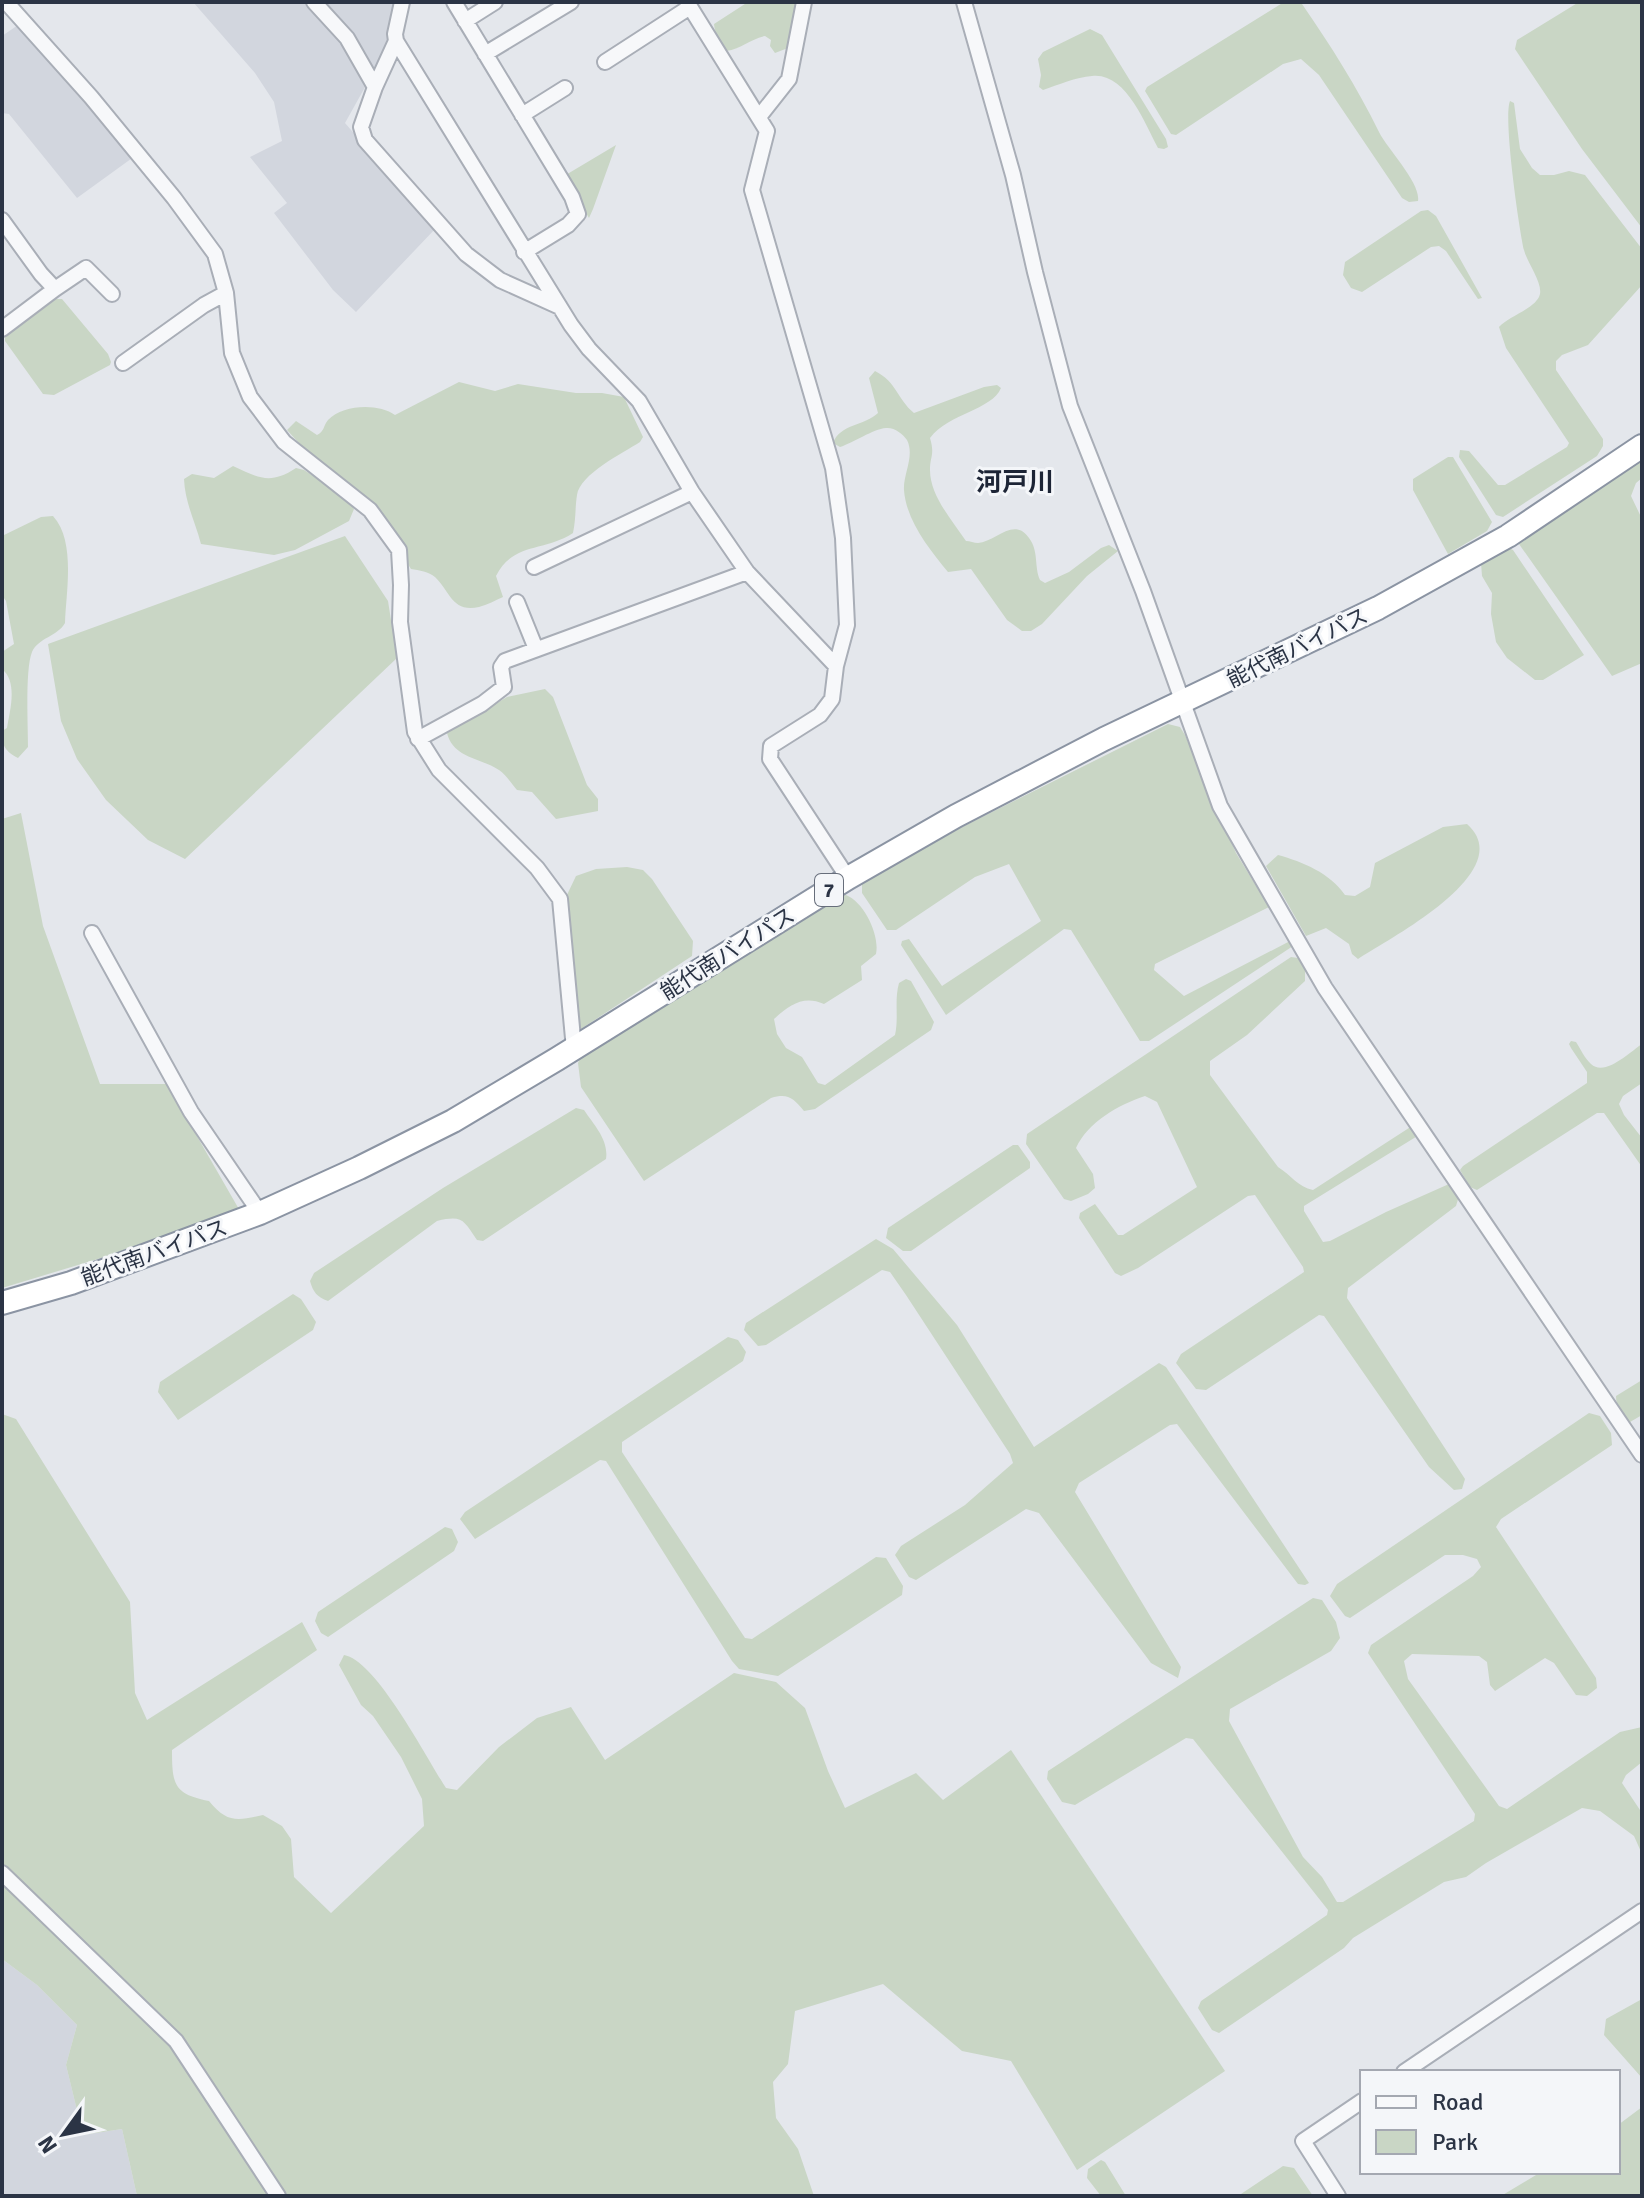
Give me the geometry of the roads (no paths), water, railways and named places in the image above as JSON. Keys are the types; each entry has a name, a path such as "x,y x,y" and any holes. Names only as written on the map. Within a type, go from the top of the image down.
{"highway":[{"name":"能代南バイパス","path":"2,1303 71,1283 260,1213 453,1121 848,878 1104,739 1378,608 1508,536 1642,446"}],"street":[{"path":"6,2 91,97 174,198 215,254 226,293 232,353 250,397 284,442 370,510 399,550 400,622 418,739 439,770 537,868 560,899 574,1049"},
{"path":"314,2 347,38 375,87"},
{"path":"402,2 396,41 361,127 365,140 466,254 500,280 560,308"},
{"path":"454,2 572,197 578,214 568,225 524,252"},
{"path":"465,21 495,2"},
{"path":"485,54 571,2"},
{"path":"759,117 789,79 804,2"},
{"path":"964,2 1013,175 1070,406 1143,591 1220,806 1325,988 1642,1455"},
{"path":"605,62 688,5 767,131 752,190 833,468 843,538 847,625 836,666 832,699 820,715 771,746 770,759 848,878"},
{"path":"396,41 560,308 589,349 639,401 692,492 747,572 836,666"},
{"path":"522,115 565,88"},
{"path":"2,220 55,289"},
{"path":"2,329 86,268 112,294"},
{"path":"123,363 204,305 226,293"},
{"path":"534,567 692,492"},
{"path":"418,739 482,704 504,687 501,667 505,661 747,572"},
{"path":"517,602 536,649"},
{"path":"92,933 191,1112 260,1213"},
{"path":"2,1873 176,2041 278,2196"},
{"path":"1407,2070 1642,1911"},
{"path":"1338,2196 1303,2141 1360,2102"}],"district":[{"name":"河戸川","path":"1015,482"}]}
